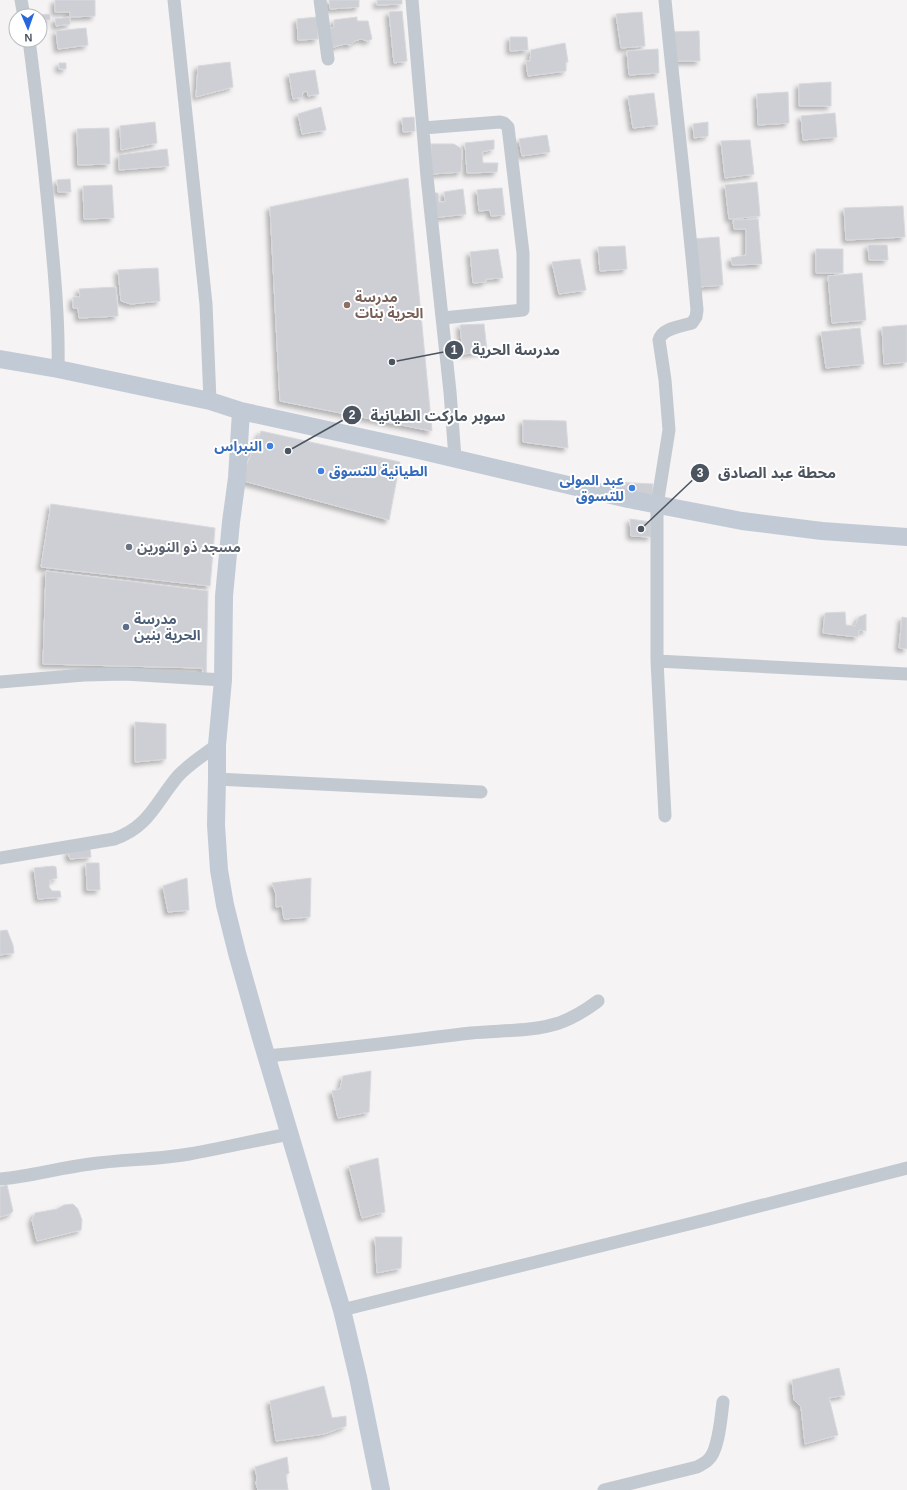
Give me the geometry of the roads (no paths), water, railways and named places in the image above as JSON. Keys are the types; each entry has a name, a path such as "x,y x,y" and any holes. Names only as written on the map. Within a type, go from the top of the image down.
{"street":[{"path":"174,0 206,304 210,401"},
{"path":"320,0 328,59"},
{"path":"412,0 455,458"},
{"path":"665,0 697,310 696,317 692,323 664,332 660,336 659,340 665,380 669,430 657,505 657,661 665,816"},
{"path":"30,48 49,203 57,300 59,344 58,369"},
{"path":"423,128 500,122 504,123 508,128 523,253 523,310 443,318"},
{"path":"0,359 58,369 210,401 241,411 455,458 657,505 742,521 822,531 907,537"},
{"path":"241,411 237,478 224,596 223,680 217,746 216,779 219,870 225,905 237,953 266,1056 342,1310 358,1377 381,1490"},
{"path":"657,661 907,674"},
{"path":"0,682 90,674 125,674 223,680"},
{"path":"0,858 114,839 127,834 145,820 180,774 217,746"},
{"path":"216,779 481,792"},
{"path":"266,1056 368,1046 476,1032 539,1027 558,1023 582,1012 598,1001"},
{"path":"0,1179 32,1176 80,1165 106,1161 131,1161 190,1154 290,1134"},
{"path":"342,1310 907,1168"},
{"path":"604,1490 697,1467 709,1460 717,1441 723,1402"}],"place":[{"name":"مدرسة الحرية بنات","path":"347,305"},
{"name":"مدرسة الحرية","path":"392,362"},
{"name":"النبراس","path":"270,446"},
{"name":"سوبر ماركت الطيانية","path":"288,451"},
{"name":"الطيانية للتسوق","path":"321,471"},
{"name":"عبد المولى للتسوق","path":"632,488"},
{"name":"محطة عبد الصادق","path":"641,529"},
{"name":"مسجد ذو النورين","path":"129,547"},
{"name":"مدرسة الحرية بنين","path":"126,627"}]}
